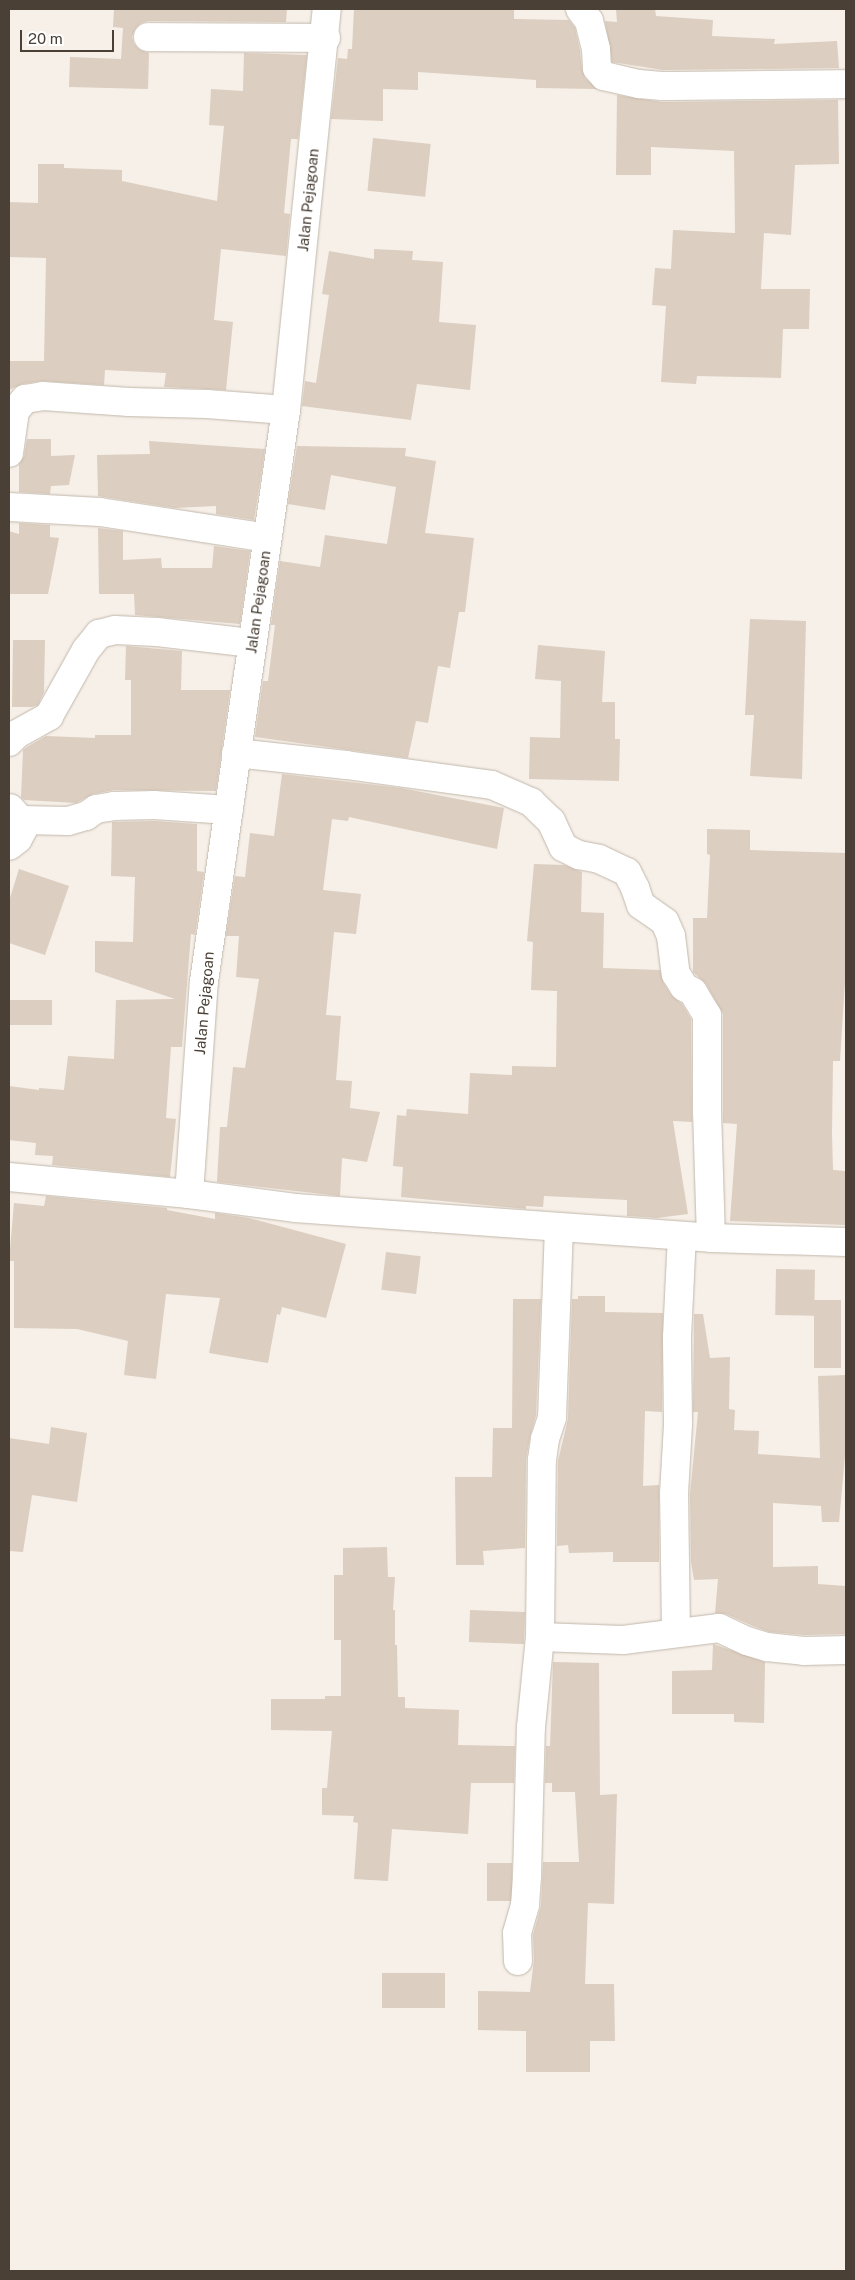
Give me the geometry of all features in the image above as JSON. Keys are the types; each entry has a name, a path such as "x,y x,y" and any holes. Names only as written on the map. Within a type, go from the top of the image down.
{"street":[{"name":"Jalan Pejagoan","path":"189,1194 204,982 286,410 326,38 327,9"},
{"path":"580,9 589,21 596,49 597,68 604,76 638,84 662,86 846,84"},
{"path":"148,37 326,38"},
{"path":"9,453 15,411 25,399 43,396 286,410"},
{"path":"9,506 100,512 267,538"},
{"path":"9,742 17,734 49,716 86,650 99,634 115,630 157,632 252,643"},
{"path":"236,753 346,765 492,785 531,802 551,821 564,847 580,856 599,859 627,872 641,905 665,922 671,936 676,974 684,987 693,992 707,1015 707,1111 711,1238"},
{"path":"15,813 68,821 86,816 96,809 114,806 154,805 228,810"},
{"path":"9,846 18,839 23,829 15,813"},
{"path":"9,1177 189,1194 295,1208 711,1238 846,1242"},
{"path":"518,1961 517,1933 525,1905 527,1876 531,1727 540,1637 542,1460 545,1439 552,1418 559,1228"},
{"path":"676,1633 674,1494 678,1424 677,1336 682,1236"},
{"path":"540,1637 623,1640 719,1628 747,1641 767,1647 804,1651 846,1650"}],"building":[{"path":"114,9 287,9 286,22 148,21 141,23 135,29 132,37 134,44 140,50 149,53 148,89 69,87 70,57 121,59 123,28 113,27"},
{"path":"354,9 514,9 514,19 569,20 575,28 585,78 597,89 536,88 536,80 418,72 418,90 383,89 383,121 331,119 338,58 347,59 348,49 352,49"},
{"path":"616,9 655,9 656,16 713,20 712,36 775,39 774,44 837,41 839,68 663,70 612,62 605,21 617,22"},
{"path":"244,53 307,55 298,139 291,139 284,213 290,214 286,256 221,249 214,320 233,322 226,390 164,387 166,373 105,370 104,385 41,381 22,384 9,390 9,361 44,361 46,258 9,257 9,202 38,203 38,164 64,164 64,168 122,170 122,181 217,201 224,126 209,125 211,89 243,91"},
{"path":"617,95 662,102 838,100 839,164 795,165 791,235 764,233 761,289 810,289 809,329 783,329 781,378 697,376 696,384 661,382 666,306 652,305 655,268 671,269 673,230 735,233 734,151 651,147 651,175 616,175"},
{"path":"373,138 431,144 425,197 367,191"},
{"path":"374,249 413,251 412,260 443,262 439,322 476,325 470,390 417,384 411,420 302,406 305,381 316,383 329,295 322,294 329,251 374,259"},
{"path":"27,439 51,439 51,456 75,455 69,485 51,486 50,494 19,492 19,464 24,456"},
{"path":"149,441 265,449 254,520 216,514 216,506 175,508 98,496 97,455 150,454"},
{"path":"297,446 406,448 405,456 436,461 425,533 474,538 465,612 459,612 450,668 438,666 428,723 416,721 408,758 255,737 263,681 268,681 275,625 271,625 280,561 320,567 325,535 387,544 396,487 331,475 325,510 288,504"},
{"path":"19,523 50,525 50,537 59,538 48,594 9,594 9,531 19,534"},
{"path":"98,528 123,531 123,560 161,558 162,568 212,568 214,546 250,551 240,624 135,615 134,594 99,594"},
{"path":"750,619 806,621 802,779 750,776 754,715 745,715"},
{"path":"13,640 45,640 44,692 38,705 32,707 12,707"},
{"path":"538,645 605,651 602,702 615,702 615,739 620,739 619,781 529,779 530,737 560,738 561,681 535,679"},
{"path":"126,646 182,651 181,690 230,690 216,791 114,790 93,794 76,803 24,800 21,797 23,750 27,747 46,736 95,738 95,735 131,735 131,680 125,680"},
{"path":"282,774 401,788 504,808 497,849 349,817 348,821 332,819 323,890 361,894 356,934 334,932 326,1015 341,1016 336,1080 352,1081 350,1108 380,1112 367,1162 342,1158 340,1196 217,1182 220,1127 227,1127 233,1067 245,1068 259,979 236,977 239,936 226,936 235,876 245,877 250,833 274,836"},
{"path":"154,821 197,824 197,871 204,872 195,935 191,934 182,1047 171,1047 166,1118 176,1119 170,1177 52,1165 53,1156 35,1155 36,1143 9,1140 9,1086 39,1090 39,1088 64,1090 68,1056 114,1059 116,1000 175,999 95,972 95,941 133,942 135,877 111,876 112,822"},
{"path":"707,829 750,830 750,850 846,853 846,966 840,1061 833,1061 832,1133 833,1170 846,1171 846,1225 730,1221 737,1124 723,1123 723,1014 706,984 693,972 693,918 707,918 710,855 707,854"},
{"path":"534,864 564,865 582,872 581,912 604,913 603,968 660,970 663,982 671,995 682,1004 691,1019 692,1122 673,1121 688,1214 657,1218 627,1216 627,1200 544,1196 543,1207 526,1206 526,1209 401,1197 403,1167 393,1166 397,1115 406,1116 407,1109 468,1114 470,1073 512,1075 512,1066 556,1067 557,991 531,990 533,942 527,941"},
{"path":"19,869 69,886 45,955 9,943 9,901"},
{"path":"9,1000 52,1000 52,1025 9,1025"},
{"path":"46,1196 167,1208 167,1210 215,1219 215,1213 249,1218 346,1244 326,1318 282,1307 280,1315 277,1314 268,1363 209,1353 220,1298 166,1294 156,1379 124,1375 128,1341 77,1329 14,1328 14,1261 9,1261 14,1203 44,1206"},
{"path":"386,1252 421,1256 416,1294 381,1290"},
{"path":"776,1269 815,1270 814,1316 775,1315"},
{"path":"578,1296 605,1296 605,1312 663,1313 662,1412 645,1411 643,1486 659,1485 659,1562 613,1562 613,1552 569,1553 568,1545 557,1546 558,1461 568,1419 572,1299 578,1299"},
{"path":"513,1299 541,1299 536,1415 526,1460 525,1548 483,1551 484,1565 456,1565 455,1477 492,1477 493,1428 512,1428"},
{"path":"814,1300 841,1300 841,1368 814,1368"},
{"path":"694,1314 703,1314 710,1358 730,1357 729,1409 735,1410 734,1430 759,1431 758,1454 820,1458 818,1376 846,1375 846,1445 839,1522 822,1522 821,1506 773,1503 773,1567 818,1566 818,1584 846,1586 846,1634 805,1635 770,1632 726,1614 715,1613 718,1579 694,1580 691,1562 690,1494 698,1412 693,1412"},
{"path":"51,1427 87,1433 77,1502 32,1495 23,1552 9,1551 9,1438 49,1444"},
{"path":"387,1547 388,1577 395,1577 393,1610 395,1610 398,1697 405,1697 405,1708 459,1710 458,1745 515,1746 514,1783 471,1783 468,1834 392,1829 388,1881 354,1879 358,1823 353,1822 354,1816 322,1815 322,1788 327,1788 332,1731 271,1730 271,1699 325,1699 325,1696 341,1696 341,1640 334,1640 334,1575 343,1575 343,1548"},
{"path":"470,1610 525,1612 524,1644 469,1642"},
{"path":"713,1644 765,1662 764,1723 734,1722 734,1714 672,1714 672,1671 712,1670"},
{"path":"553,1662 599,1663 600,1795 617,1794 614,1904 588,1903 585,1984 614,1984 615,2041 590,2041 590,2072 526,2072 526,2031 478,2030 478,1991 530,1992 534,1960 533,1935 541,1906 543,1862 579,1862 575,1792 552,1792 552,1783 545,1783 546,1746 550,1746"},
{"path":"487,1863 512,1863 512,1901 487,1901"},
{"path":"382,1973 445,1973 445,2008 382,2008"}]}
